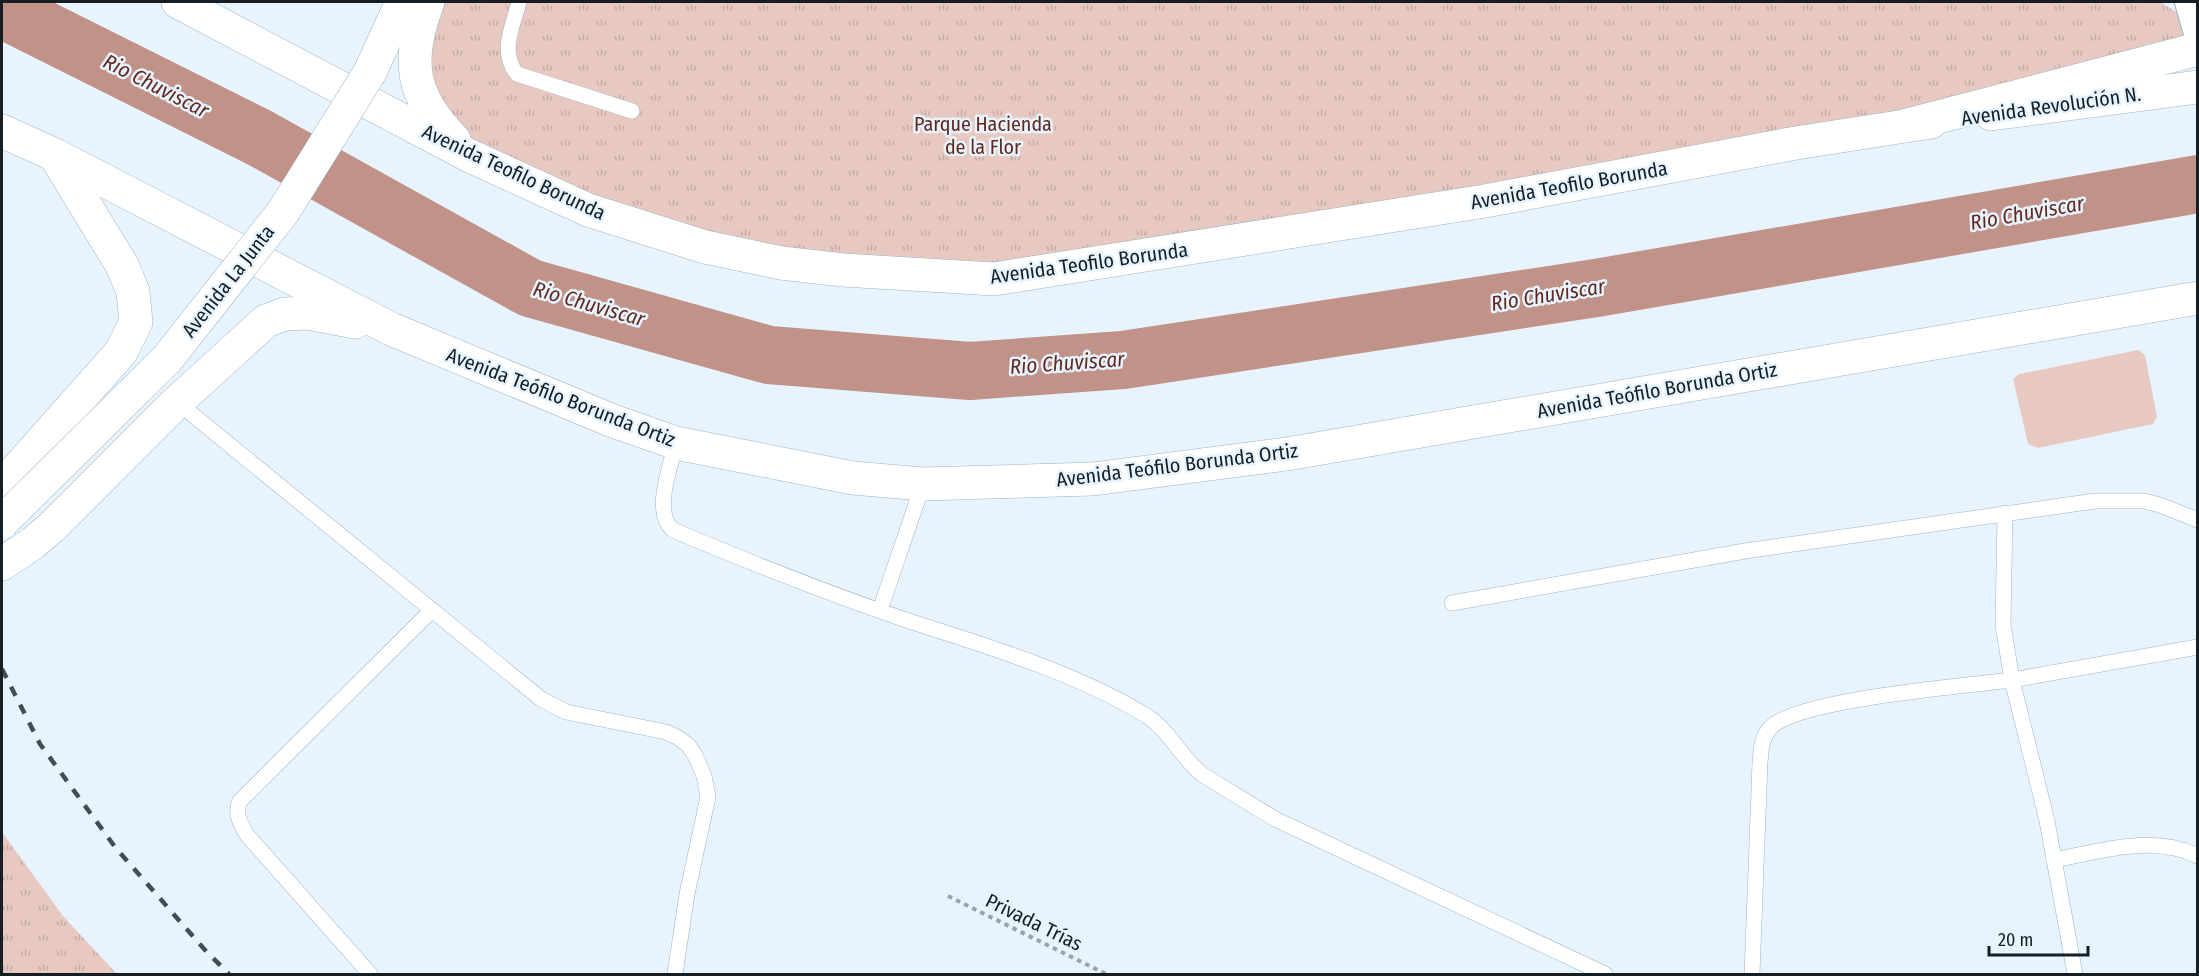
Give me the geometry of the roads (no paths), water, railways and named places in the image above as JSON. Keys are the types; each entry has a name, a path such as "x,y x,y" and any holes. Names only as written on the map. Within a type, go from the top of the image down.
{"main road":[{"name":"Avenida Teofilo Borunda","path":"178,2 468,155 588,210 705,247 781,264 994,279 1485,201 1796,143 1904,126"},
{"name":"Avenida La Junta","path":"2,522 167,359 283,212 370,72 402,2"},
{"path":"428,2 419,30 415,57 416,78 430,114 468,155"},
{"path":"1904,126 2198,49"},
{"name":"Avenida Revolución N.","path":"1904,126 2198,87"},
{"name":"Avenida Teófilo Borunda Ortiz","path":"4,134 55,155 391,329 613,421 676,443 853,478 923,484 1093,478 1287,454 2198,298"},
{"path":"2,486 121,352 136,322 133,292 123,267 55,155"},
{"path":"2,564 52,527 177,402 266,321 285,314 308,313 391,329"}],"street":[{"path":"2190,2 2198,30"}],"lane":[{"path":"519,2 507,49 508,60 517,75 632,111"},
{"path":"177,402 541,699 554,707 588,717 666,732 688,745 704,776 708,796 687,894 675,975"},
{"path":"676,443 663,498 664,516 667,525 673,530 735,556 880,610 999,650 1099,690 1149,718 1177,744 1196,770 1275,819 1605,975"},
{"path":"880,610 923,484"},
{"path":"1452,603 1745,550 2005,513 2122,499 2160,505 2198,520"},
{"path":"2005,513 2003,625 2012,680 2037,773 2075,975"},
{"path":"370,975 247,835 240,821 237,807 240,801 432,610"},
{"path":"1752,975 1762,743 1768,730 1780,720 1803,711 1846,702 2012,680 2198,647"},
{"path":"2054,860 2148,844 2174,847 2198,856"}],"waterway":[{"name":"Rio Chuviscar","path":"2,9 260,138 530,288 769,355 970,371 1123,360 1596,288 2198,184"}],"railway":[{"path":"2,669 40,744 115,847 205,950 229,974"}],"park label":[{"name":"Parque Hacienda de la Flor","path":"983,136"}]}
